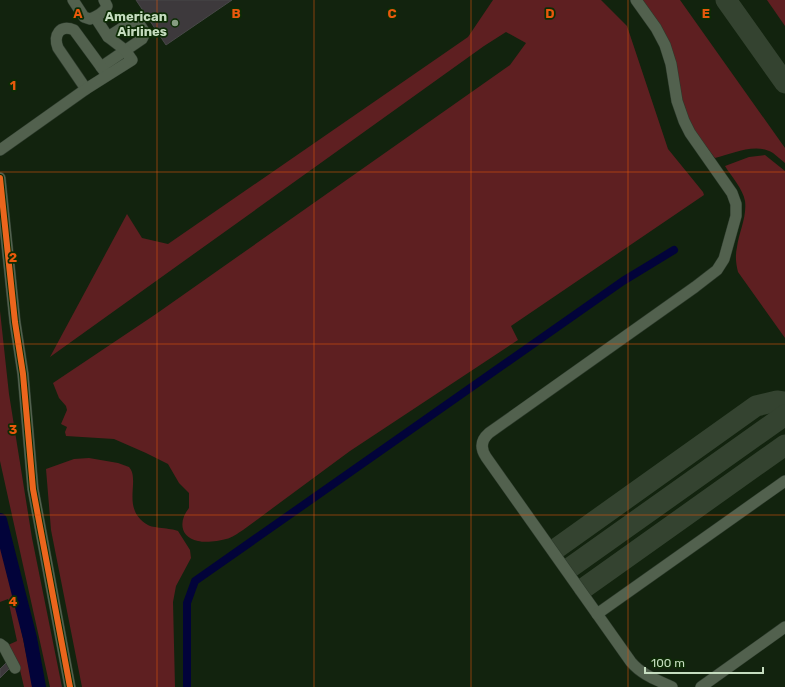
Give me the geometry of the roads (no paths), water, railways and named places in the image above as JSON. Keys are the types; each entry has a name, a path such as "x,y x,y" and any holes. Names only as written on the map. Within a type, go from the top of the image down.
{"street":[{"path":"73,0 84,17 90,19 106,9 107,6 104,0"},
{"path":"636,0 666,45 671,64 677,101 684,121 690,133 732,193 736,204 736,216 726,254 717,270 489,433 482,441 482,447 486,457 637,669 644,674 672,687"},
{"path":"95,17 108,37 125,50 132,60 104,71"},
{"path":"0,150 86,89 125,50 142,39 144,31 136,18 108,37"},
{"path":"86,89 58,48 55,41 57,34 62,29 68,27 74,30 104,71"},
{"path":"0,178 15,322 23,374 34,489 70,687"},
{"path":"597,614 785,481"},
{"path":"701,687 785,627"},
{"path":"0,644 4,647 15,668"}],"waterway":[{"path":"187,687 187,603 195,581 623,281 674,250"},
{"path":"0,520 30,638 39,687"}],"place":[{"name":"American Airlines","path":"175,23"}]}
